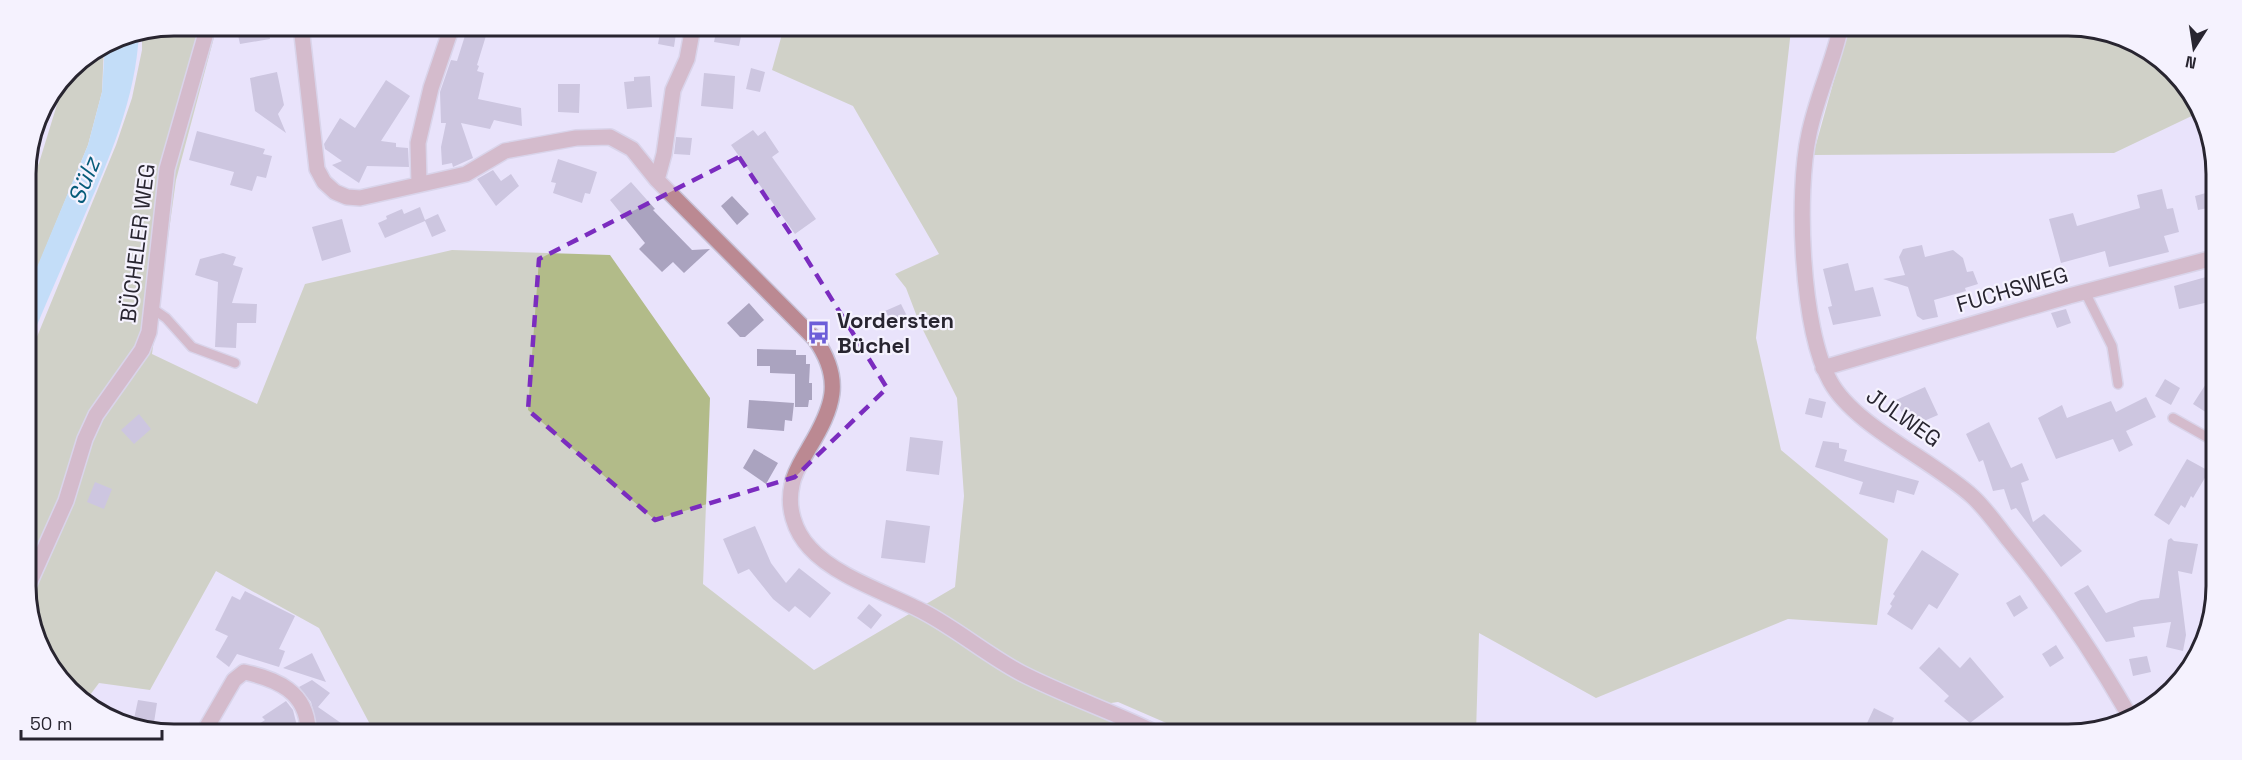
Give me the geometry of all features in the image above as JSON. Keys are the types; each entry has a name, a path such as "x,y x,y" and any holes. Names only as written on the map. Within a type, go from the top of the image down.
{"street":[{"name":"BÜCHELER WEG","path":"36,568 66,501 85,439 96,415 142,350 149,332 167,169 205,36"},
{"path":"302,36 317,170 324,183 341,195 360,198 466,174 505,151 595,136 610,137 624,143 657,180 815,339 827,356 832,371 833,398 792,482 789,498 792,517 801,537 823,560 927,614 1024,675 1136,724"},
{"path":"419,184 418,143 430,88 448,36"},
{"path":"657,180 664,154 673,90 687,59 691,36"},
{"name":"JULWEG","path":"1838,36 1808,136 1803,198 1804,256 1809,314 1823,368 1839,397 1863,419 1931,463 1975,498 2036,573 2127,711"},
{"name":"FUCHSWEG","path":"1823,368 2085,292 2206,260"},
{"path":"208,724 234,680 244,672 279,683 296,694 305,708 307,724"}],"lane":[{"path":"2085,292 2112,346 2118,384"},
{"path":"153,309 166,318 192,346 235,363"},
{"path":"2173,418 2206,437"}],"highlighted area":[{"path":"739,157 798,245 887,388 795,477 655,520 528,410 539,259"}],"green space":[{"path":"214,36 176,180 152,354 257,404 305,284 452,250 610,255 710,398 703,584 814,670 955,587 964,496 957,398 919,322 906,288 895,274 939,254 853,106 772,70 781,36 1790,36 1756,338 1781,450 1888,539 1877,625 1788,619 1596,698 1479,633 1476,724 1169,724 1118,702 1083,707 1116,724 370,724 319,628 216,571 150,690 99,683 90,695 70,677 50,647 43,631 36,595 36,339 116,145 132,98 142,40 156,37"},
{"path":"1846,36 2068,36 2086,37 2121,46 2145,59 2159,70 2183,97 2193,115 2114,153 1813,155"},
{"path":"104,55 102,92 88,145 36,271 36,169 60,96 83,70"}],"water":[{"name":"Sülz","path":"138,41 133,81 120,128 36,328 36,269 88,145 102,92 104,54"}],"building":[{"path":"238,36 270,36 270,39 240,44"},
{"path":"465,36 486,36 477,65 479,66 477,71 484,73 478,99 521,108 522,126 494,120 490,129 461,123 473,158 453,167 452,163 442,165 441,147 446,123 441,123 440,92 451,60 457,61"},
{"path":"659,36 676,36 674,47 658,44"},
{"path":"715,36 741,36 739,46 714,42"},
{"path":"751,68 765,72 760,92 746,89"},
{"path":"277,72 284,105 278,114 286,133 255,111 250,78"},
{"path":"704,73 735,76 733,109 701,106"},
{"path":"650,76 652,107 627,109 624,82 634,81 634,77"},
{"path":"386,80 410,96 381,141 396,143 396,147 408,148 409,167 367,166 359,183 332,165 342,161 325,149 324,144 340,118 355,128"},
{"path":"558,84 580,84 579,113 558,112"},
{"path":"753,130 758,136 765,131 779,152 772,157 816,219 795,234 731,145"},
{"path":"197,131 265,149 263,154 272,156 266,178 257,176 252,191 230,185 234,172 189,160"},
{"path":"676,137 692,138 690,155 674,154"},
{"path":"558,159 597,172 590,194 585,193 582,203 553,193 556,183 551,182"},
{"path":"493,170 501,181 511,174 519,186 496,206 477,179"},
{"path":"631,182 655,209 653,210 692,250 710,249 684,273 673,262 662,272 639,249 645,243 610,200"},
{"path":"2162,189 2167,209 2173,208 2179,232 2164,236 2169,252 2109,267 2105,251 2061,263 2049,219 2073,213 2077,226 2140,208 2137,195"},
{"path":"2206,193 2206,208 2198,210 2195,196"},
{"path":"732,196 749,214 737,225 721,206"},
{"path":"420,207 425,220 438,214 446,231 432,237 425,221 385,238 378,223 387,219 386,216 402,209 404,214"},
{"path":"342,219 351,252 322,261 312,227"},
{"path":"1922,245 1925,257 1953,250 1963,258 1967,272 1973,271 1978,284 1965,288 1966,291 1934,300 1938,317 1923,320 1917,316 1908,287 1883,279 1905,275 1899,257 1903,249"},
{"path":"223,253 236,257 233,265 243,268 232,303 257,304 256,323 237,323 236,348 215,347 218,282 195,275 200,259"},
{"path":"1848,263 1855,291 1873,287 1881,316 1833,325 1828,307 1832,306 1823,269"},
{"path":"2206,277 2206,303 2179,309 2174,286"},
{"path":"749,303 764,320 745,337 740,337 727,323"},
{"path":"901,304 908,318 894,325 885,311"},
{"path":"2066,309 2071,323 2057,328 2051,313"},
{"path":"757,349 796,350 796,355 806,355 806,364 810,364 809,383 812,383 812,400 809,400 808,407 795,407 795,374 770,373 770,366 757,366"},
{"path":"2165,379 2180,388 2171,405 2155,396"},
{"path":"2206,384 2206,412 2193,404"},
{"path":"1925,387 1938,415 1917,424 1911,411 1903,415 1896,400"},
{"path":"2146,397 2156,417 2126,431 2133,445 2119,452 2113,439 2056,459 2038,418 2062,405 2067,418 2111,401 2116,412"},
{"path":"1809,398 1826,402 1822,418 1805,414"},
{"path":"749,400 794,403 792,421 785,420 784,431 747,428"},
{"path":"139,414 151,429 134,444 121,430"},
{"path":"1989,422 2011,468 2022,463 2029,480 2021,483 2033,522 2044,514 2082,551 2061,567 2016,508 2011,510 2004,489 1993,491 1983,460 1979,462 1966,434"},
{"path":"910,437 943,441 939,475 906,471"},
{"path":"1823,441 1839,443 1839,448 1847,450 1844,461 1919,481 1914,495 1897,490 1894,503 1859,494 1863,482 1815,467"},
{"path":"754,449 778,463 766,484 743,468"},
{"path":"2187,459 2206,469 2206,476 2193,498 2191,496 2185,508 2181,505 2169,525 2154,515"},
{"path":"95,482 112,489 104,509 87,502"},
{"path":"886,520 930,526 925,563 881,558"},
{"path":"755,526 771,563 786,583 799,568 831,593 810,618 795,606 789,612 773,599 749,569 738,574 723,539"},
{"path":"2171,538 2174,541 2198,544 2192,574 2178,571 2186,635 2183,651 2166,647 2171,622 2133,627 2135,637 2106,642 2074,593 2088,585 2106,613 2141,600 2159,598 2168,540"},
{"path":"1922,550 1959,574 1937,609 1929,604 1912,630 1887,614 1895,596 1893,594"},
{"path":"245,591 295,616 279,649 285,651 279,667 237,654 229,667 216,657 228,636 215,630 232,596 240,600"},
{"path":"2020,595 2028,608 2014,617 2006,603"},
{"path":"869,604 882,615 871,629 857,618"},
{"path":"2056,645 2064,658 2050,667 2042,654"},
{"path":"1939,647 1960,668 1970,657 2004,697 1970,723 1944,701 1949,696 1919,668"},
{"path":"312,653 326,682 283,668"},
{"path":"2147,656 2151,672 2133,676 2129,659"},
{"path":"312,680 330,693 318,707 342,724 316,724 311,702 299,687"},
{"path":"138,700 157,703 154,723 134,718"},
{"path":"286,701 293,710 296,724 259,724 265,720 262,717"},
{"path":"1874,708 1894,718 1891,724 1867,724"}],"place":[{"name":"Vordersten Büchel","path":"819,333"}]}
